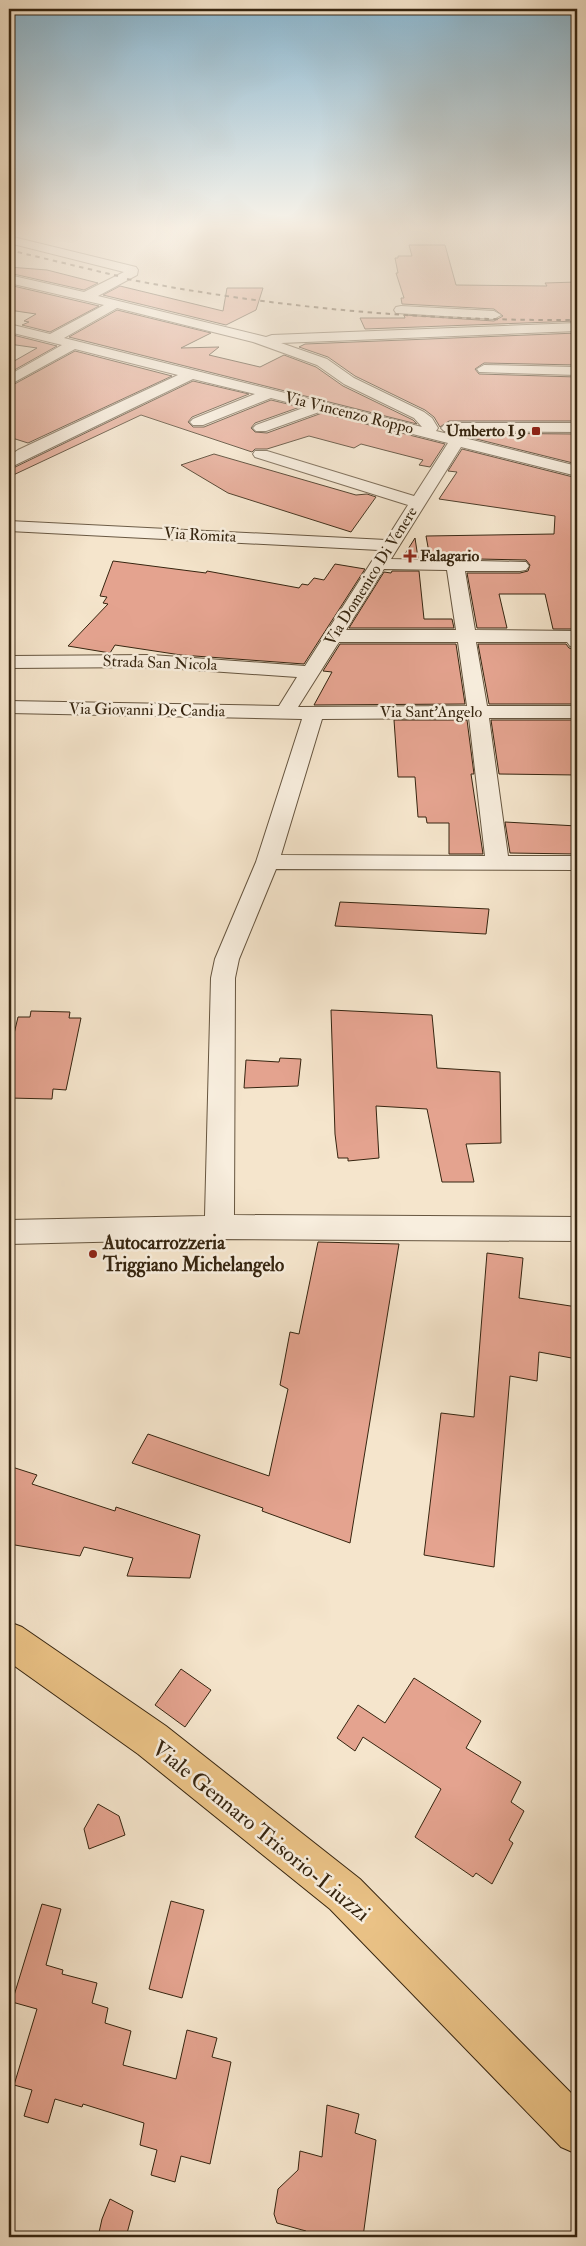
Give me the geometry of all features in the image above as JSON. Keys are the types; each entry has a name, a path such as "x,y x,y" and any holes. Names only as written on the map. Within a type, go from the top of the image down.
{"main road":[{"name":"Viale Gennaro Trisorio-Liuzzi","path":"9,1640 152,1740 346,1894 577,2131"}],"street":[{"name":"Via Vincenzo Roppo","path":"24,332 423,429 457,441 577,471"},
{"path":"52,339 65,332"},
{"path":"229,332 258,339 329,366 349,381 420,415 426,421 423,429 577,428"},
{"path":"258,339 449,332"},
{"path":"16,347 37,335"},
{"path":"9,380 74,344"},
{"path":"484,369 577,371"},
{"path":"9,463 16,452 192,374"},
{"path":"198,422 271,393"},
{"path":"261,428 324,406"},
{"name":"Via Domenico Di Venere","path":"286,712 457,441"},
{"path":"261,454 418,503"},
{"name":"Via Romita","path":"9,526 391,545"},
{"path":"379,564 520,566"},
{"path":"455,565 478,712 497,862"},
{"path":"334,636 576,636 577,642"},
{"name":"Strada San Nicola","path":"9,662 152,661 311,672"},
{"name":"Via Giovanni De Candia","path":"9,707 286,712"},
{"name":"Via Sant'Angelo","path":"286,712 577,712"},
{"path":"219,1227 222,978 227,959 267,862 314,713"},
{"path":"267,862 577,863"},
{"path":"9,1232 219,1227 577,1229"}],"building":[{"path":"78,332 211,333 181,348 219,347 209,355 260,367 284,355 316,367 343,386 413,420 417,424 69,337"},
{"path":"577,333 577,365 484,363 475,369 479,374 577,377 577,421 449,421 440,427 434,417 425,410 355,376 328,357 299,347 305,344"},
{"path":"9,334 57,346 9,373 9,364 37,348 9,344"},
{"path":"75,351 172,376 28,443 9,437 9,387"},
{"path":"193,381 249,394 192,417 188,422 193,427 204,427 271,400 300,407 255,423 251,428 255,432 267,433 322,413 445,444 430,467 419,465 423,460 361,444 354,448 309,436 267,449 255,449 252,452 141,415 9,477 9,470"},
{"path":"452,433 577,434 577,464"},
{"path":"462,449 577,478 577,629 553,629 545,594 499,594 507,628 477,628 467,573 520,573 528,571 530,565 526,560 430,558 426,536 554,534 555,516 439,499 457,472 448,471"},
{"path":"214,454 356,495 367,494 376,497 351,532 228,493 181,465"},
{"path":"415,538 418,558 403,557"},
{"path":"113,561 206,573 207,571 299,588 302,584 308,585 314,578 324,580 335,564 365,569 304,664 181,655 115,645 110,653 68,646 108,604 103,603 107,597 100,596"},
{"path":"392,571 419,571 424,619 452,619 454,628 349,628 384,572 391,573"},
{"path":"340,644 456,644 465,704 314,705 332,672 323,671"},
{"path":"478,644 566,644 569,648 577,650 577,704 489,704"},
{"path":"394,720 467,720 474,774 471,774 483,854 449,854 449,823 427,823 426,817 418,817 415,777 398,777"},
{"path":"491,720 577,720 577,775 499,774"},
{"path":"505,822 577,826 577,854 510,853"},
{"path":"340,902 489,909 486,934 335,926"},
{"path":"331,1010 432,1015 437,1068 500,1072 501,1143 466,1144 474,1182 442,1182 427,1109 376,1106 379,1158 348,1161 348,1158 338,1158 335,1134"},
{"path":"31,1011 70,1012 69,1018 81,1018 66,1090 53,1089 52,1099 9,1098 9,1055 18,1017 30,1017"},
{"path":"280,1058 301,1059 298,1086 244,1088 246,1060 279,1062"},
{"path":"318,1242 399,1244 350,1543 262,1511 263,1508 132,1463 148,1434 269,1476 288,1389 280,1385 290,1332 299,1334"},
{"path":"487,1253 523,1258 519,1298 577,1307 577,1359 539,1352 537,1381 510,1376 494,1567 424,1555 441,1413 474,1417"},
{"path":"9,1466 37,1475 32,1484 115,1511 116,1507 200,1535 190,1578 127,1576 133,1558 84,1547 80,1556 9,1544"},
{"path":"181,1669 211,1690 185,1727 155,1705"},
{"path":"414,1678 481,1721 466,1748 521,1782 511,1802 524,1811 509,1840 513,1843 492,1884 476,1873 473,1877 415,1837 441,1789 363,1737 355,1751 337,1738 358,1705 385,1723"},
{"path":"98,1804 119,1816 125,1835 89,1849 84,1829"},
{"path":"171,1901 204,1910 182,1998 149,1989"},
{"path":"42,1904 61,1909 46,1965 63,1970 62,1974 97,1983 92,2003 108,2008 105,2023 131,2031 123,2065 176,2079 187,2030 217,2038 212,2057 231,2062 210,2164 181,2156 175,2182 151,2175 157,2150 140,2145 144,2123 83,2104 82,2107 55,2099 48,2123 24,2116 32,2090 14,2085 37,2009 12,2002"},
{"path":"327,2105 359,2114 355,2133 376,2140 363,2237 305,2237 306,2231 277,2223 274,2214 278,2189 298,2170 300,2151 322,2157"},
{"path":"110,2199 133,2211 126,2237 98,2237 102,2219"}],"place":[{"name":"Umberto I 9","path":"536,431"},
{"name":"Falagario","path":"410,556"},
{"name":"Autocarrozzeria Triggiano Michelangelo","path":"93,1254"}]}
